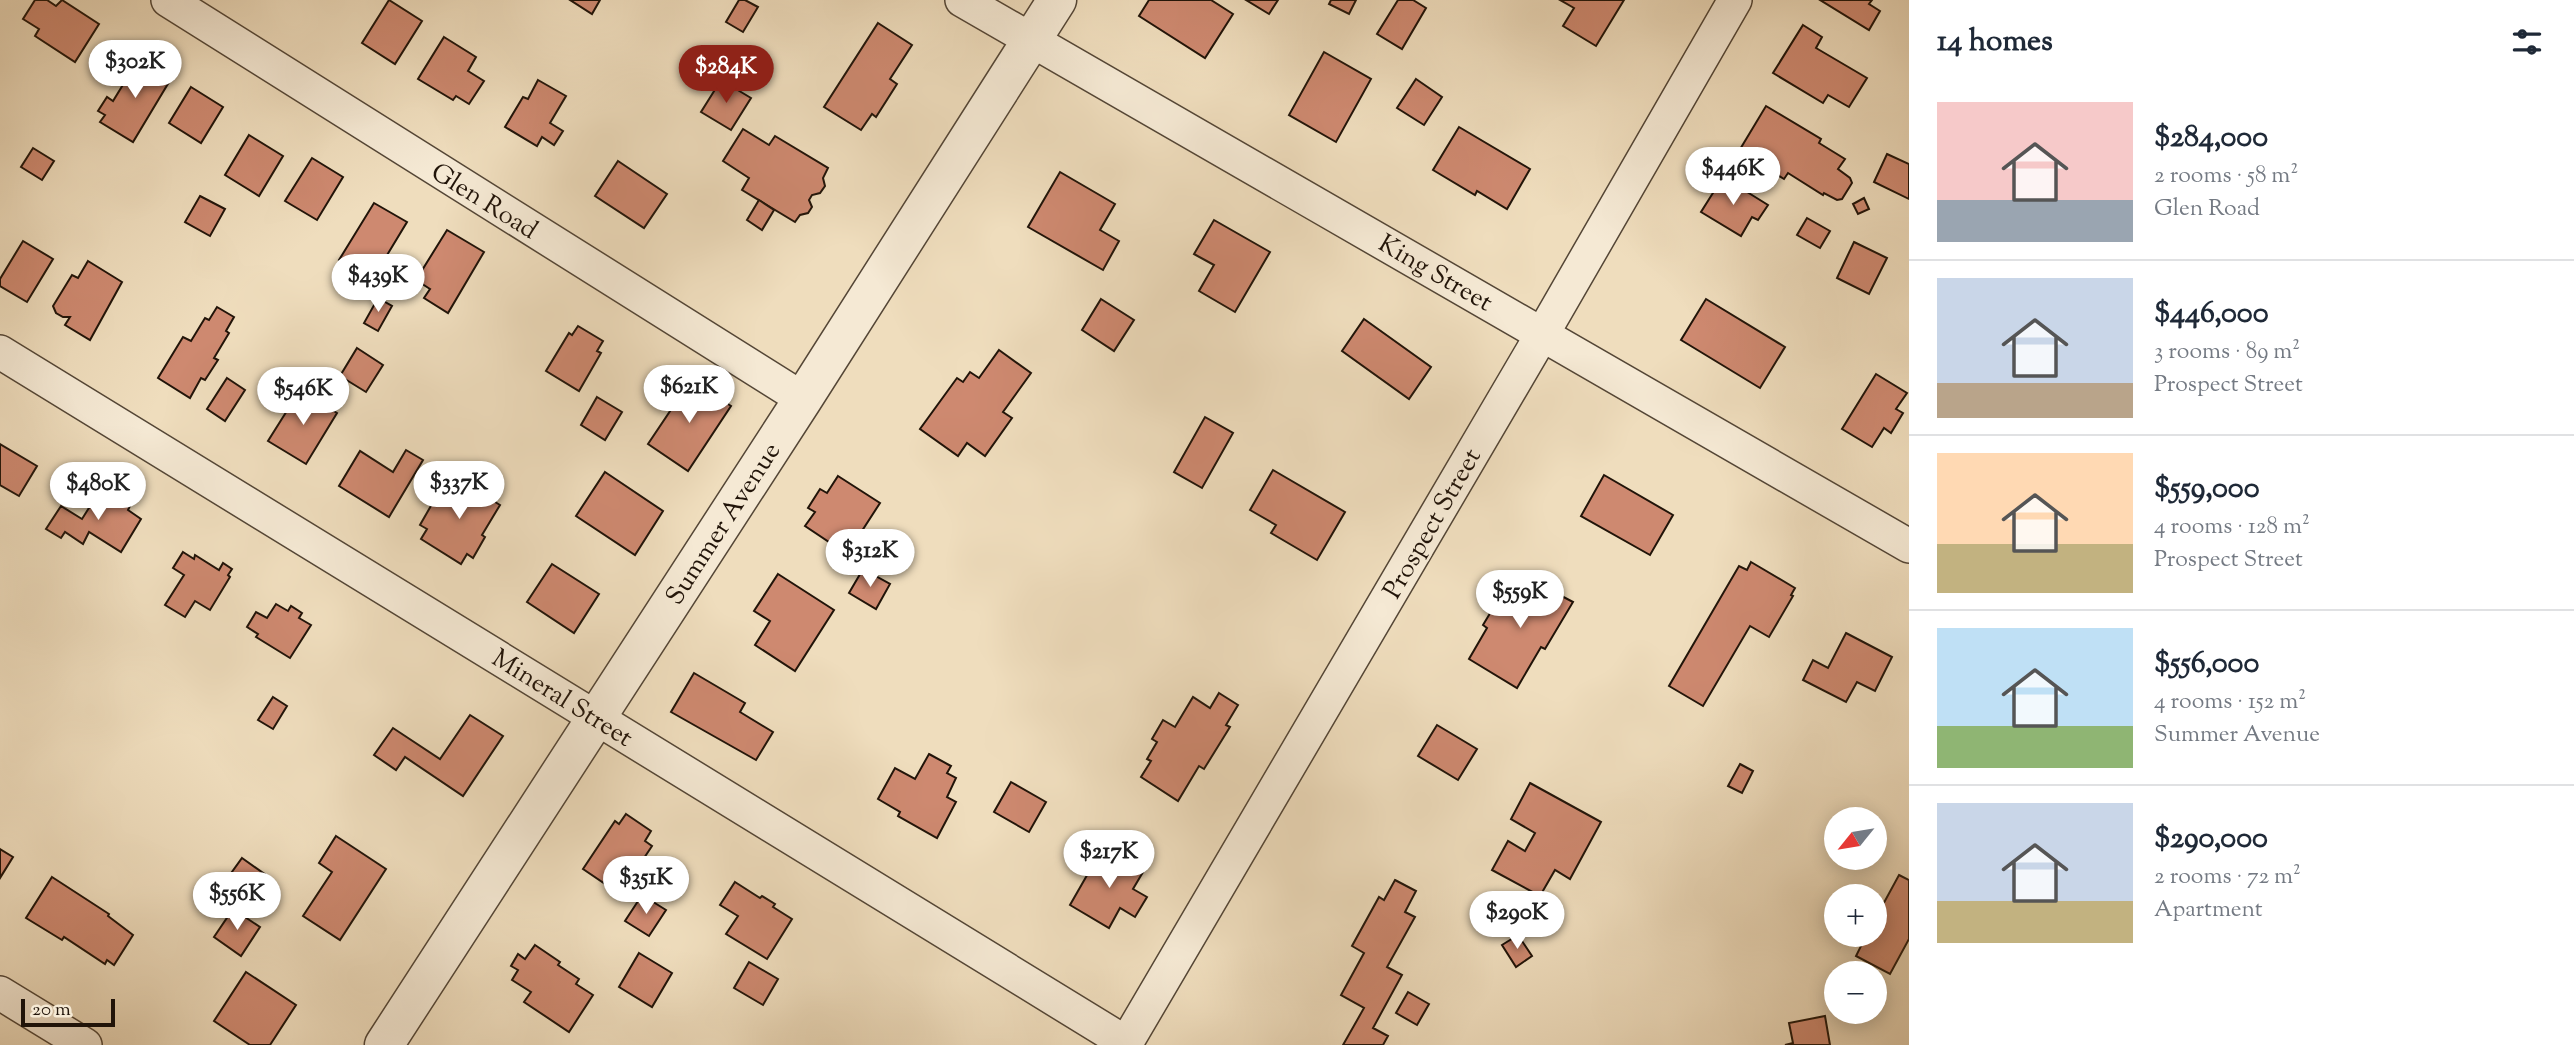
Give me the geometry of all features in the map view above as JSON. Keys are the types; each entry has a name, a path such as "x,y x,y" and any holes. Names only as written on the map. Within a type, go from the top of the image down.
{"street":[{"name":"Glen Road","path":"168,0 803,399"},
{"name":"King Street","path":"962,0 1909,546"},
{"name":"Summer Avenue","path":"384,1045 803,399 1057,0"},
{"name":"Prospect Street","path":"1125,1044 1543,333 1735,0"},
{"name":"Mineral Street","path":"0,352 1125,1044"},
{"path":"0,993 85,1045"}],"building":[{"path":"35,0 47,0 56,6 62,0 99,24 75,62 35,36 39,29 23,19"},
{"path":"389,0 422,21 395,64 362,43"},
{"path":"570,0 600,0 592,14"},
{"path":"739,0 758,7 743,32 726,22"},
{"path":"1149,0 1211,0 1233,14 1205,58 1139,16"},
{"path":"1246,0 1278,0 1269,14"},
{"path":"1331,0 1356,0 1349,14 1329,4"},
{"path":"1398,0 1413,0 1426,8 1402,49 1377,34"},
{"path":"1560,0 1624,0 1596,46 1563,26 1574,8"},
{"path":"1820,0 1872,0 1869,4 1880,11 1869,30"},
{"path":"878,23 912,45 890,79 897,84 876,117 872,114 861,130 824,107"},
{"path":"1803,25 1822,37 1816,48 1867,78 1849,107 1828,95 1823,103 1773,73"},
{"path":"444,37 476,57 468,71 484,81 469,104 456,96 453,100 418,79"},
{"path":"1324,52 1371,79 1336,142 1289,115"},
{"path":"140,57 172,77 133,142 100,122 105,115 98,111 107,97 113,101"},
{"path":"1416,79 1442,97 1424,125 1397,108"},
{"path":"538,80 566,96 550,123 563,131 554,145 542,137 537,146 505,127 523,97 528,99"},
{"path":"721,80 751,98 731,130 701,112"},
{"path":"191,87 223,107 201,143 169,123"},
{"path":"1766,106 1821,139 1819,143 1845,159 1838,169 1850,178 1852,183 1842,199 1837,200 1824,193 1823,195 1788,173 1784,179 1739,151"},
{"path":"1459,127 1530,169 1507,209 1477,191 1475,195 1433,170"},
{"path":"743,129 769,145 775,136 828,168 823,178 825,186 820,193 812,195 809,200 812,207 808,213 800,215 795,222 742,190 749,178 723,161"},
{"path":"249,135 283,156 259,196 225,175"},
{"path":"33,148 54,161 42,180 21,167"},
{"path":"1887,154 1909,164 1909,199 1874,182"},
{"path":"312,158 343,177 317,220 285,201"},
{"path":"618,161 667,194 644,228 595,196"},
{"path":"1060,172 1115,204 1100,230 1119,241 1103,270 1028,227"},
{"path":"1723,177 1768,205 1758,220 1752,217 1741,236 1701,212"},
{"path":"200,196 225,209 210,236 185,222"},
{"path":"1864,198 1869,209 1858,214 1853,204"},
{"path":"759,200 774,210 762,230 747,220"},
{"path":"374,203 407,222 372,280 339,260"},
{"path":"1807,218 1830,231 1820,248 1797,235"},
{"path":"1214,220 1270,252 1235,312 1199,291 1214,265 1194,254"},
{"path":"447,230 484,252 448,313 424,298 430,289 416,280"},
{"path":"23,241 53,259 27,302 0,286 0,279"},
{"path":"1854,242 1887,258 1869,294 1837,278"},
{"path":"88,261 122,282 90,340 65,325 70,317 56,313 53,306 72,275 78,278"},
{"path":"378,298 392,306 378,331 364,323"},
{"path":"1101,299 1134,320 1114,351 1082,330"},
{"path":"1706,299 1785,347 1760,388 1681,340"},
{"path":"217,307 234,317 226,331 229,333 214,358 218,360 205,380 201,378 190,398 158,378 183,337 191,341 205,318 209,320"},
{"path":"1364,319 1431,367 1409,399 1342,351"},
{"path":"578,326 603,341 597,351 601,353 579,391 546,371 569,333 572,335"},
{"path":"357,348 383,365 366,392 340,376"},
{"path":"999,350 1031,373 1003,412 1012,418 985,456 967,443 958,456 920,429 957,378 963,382 970,372 979,378"},
{"path":"1876,374 1907,393 1896,409 1903,413 1891,433 1884,428 1872,447 1842,429"},
{"path":"227,378 245,390 225,421 207,409"},
{"path":"691,380 731,406 688,471 648,444"},
{"path":"300,390 337,413 306,464 268,441"},
{"path":"597,397 622,412 605,440 581,425"},
{"path":"1205,417 1233,433 1202,488 1174,472"},
{"path":"0,444 37,466 19,496 0,485"},
{"path":"406,450 423,460 389,517 339,486 360,451 393,472"},
{"path":"1273,470 1345,512 1317,560 1271,533 1276,525 1250,510"},
{"path":"605,472 663,511 635,555 576,516"},
{"path":"1604,475 1673,515 1650,555 1581,516"},
{"path":"838,476 880,503 847,554 805,526 815,512 808,508 820,489 827,493"},
{"path":"454,477 500,505 482,535 485,537 473,558 467,554 461,564 421,539 427,529 420,525 432,504 436,506"},
{"path":"99,492 115,503 119,497 131,504 128,510 141,519 121,552 89,532 83,544 65,532 61,538 46,529 61,506 82,519"},
{"path":"183,552 194,559 195,555 219,570 223,563 232,569 210,610 195,601 185,617 165,605 184,575 173,568"},
{"path":"1751,562 1795,588 1791,595 1793,596 1769,637 1750,626 1703,706 1669,686 1739,566 1747,570"},
{"path":"552,564 599,594 574,633 527,602"},
{"path":"863,569 890,584 876,609 849,593"},
{"path":"778,574 834,610 795,671 755,645 770,621 754,611"},
{"path":"1520,574 1573,602 1545,649 1541,647 1517,688 1469,659 1487,628 1483,625 1495,605 1501,608"},
{"path":"276,604 288,611 291,606 302,613 299,618 311,625 290,658 256,637 258,634 247,627 256,612 267,618"},
{"path":"1846,633 1892,657 1875,691 1857,682 1846,702 1803,680 1813,660 1828,668"},
{"path":"694,673 745,703 740,712 773,732 756,760 671,712"},
{"path":"1219,693 1238,705 1226,725 1230,727 1204,769 1199,766 1178,801 1141,777 1151,761 1147,759 1157,742 1152,739 1163,720 1175,727 1193,697 1210,708"},
{"path":"273,697 287,706 273,729 258,720"},
{"path":"470,715 503,736 463,796 405,757 396,770 374,755 393,728 440,759"},
{"path":"1437,725 1477,749 1458,780 1418,756"},
{"path":"929,754 951,766 947,773 956,778 947,797 956,802 937,838 898,816 900,812 878,799 895,768 915,779"},
{"path":"1740,764 1753,771 1742,793 1728,786"},
{"path":"1011,782 1046,802 1029,832 994,812"},
{"path":"1530,783 1601,822 1570,879 1555,870 1540,896 1492,870 1508,841 1525,851 1535,833 1511,819"},
{"path":"626,814 651,831 645,841 652,846 620,894 583,869 615,821 619,824"},
{"path":"336,836 386,869 340,940 303,916 332,872 319,863"},
{"path":"0,849 13,857 0,878"},
{"path":"1102,849 1143,872 1133,889 1147,897 1135,917 1120,908 1109,928 1070,905"},
{"path":"242,858 266,875 247,900 224,883"},
{"path":"1899,875 1909,880 1909,939 1890,974 1887,972 1887,961 1865,961 1856,956 1860,947 1887,947 1887,897"},
{"path":"52,877 109,914 108,916 133,935 114,965 107,960 105,964 64,937 62,940 26,918"},
{"path":"1395,880 1416,891 1405,912 1415,917 1387,967 1402,975 1373,1028 1388,1036 1383,1045 1343,1045 1364,1008 1341,995 1364,953 1352,946 1379,897 1384,900"},
{"path":"735,882 775,904 773,907 792,919 767,959 726,934 738,916 720,905"},
{"path":"642,895 666,910 649,936 625,921"},
{"path":"233,909 260,927 241,956 214,937"},
{"path":"1518,935 1532,956 1516,967 1502,945"},
{"path":"535,945 560,962 558,965 579,979 576,984 593,995 569,1032 524,1002 531,992 512,980 518,970 511,966 518,954 525,959"},
{"path":"639,953 672,973 652,1007 619,987"},
{"path":"749,962 778,979 763,1005 734,988"},
{"path":"246,972 296,1005 270,1045 250,1045 214,1021"},
{"path":"1408,992 1429,1004 1417,1025 1396,1013"},
{"path":"1824,1016 1830,1045 1785,1045 1793,1043 1789,1023"}]}
